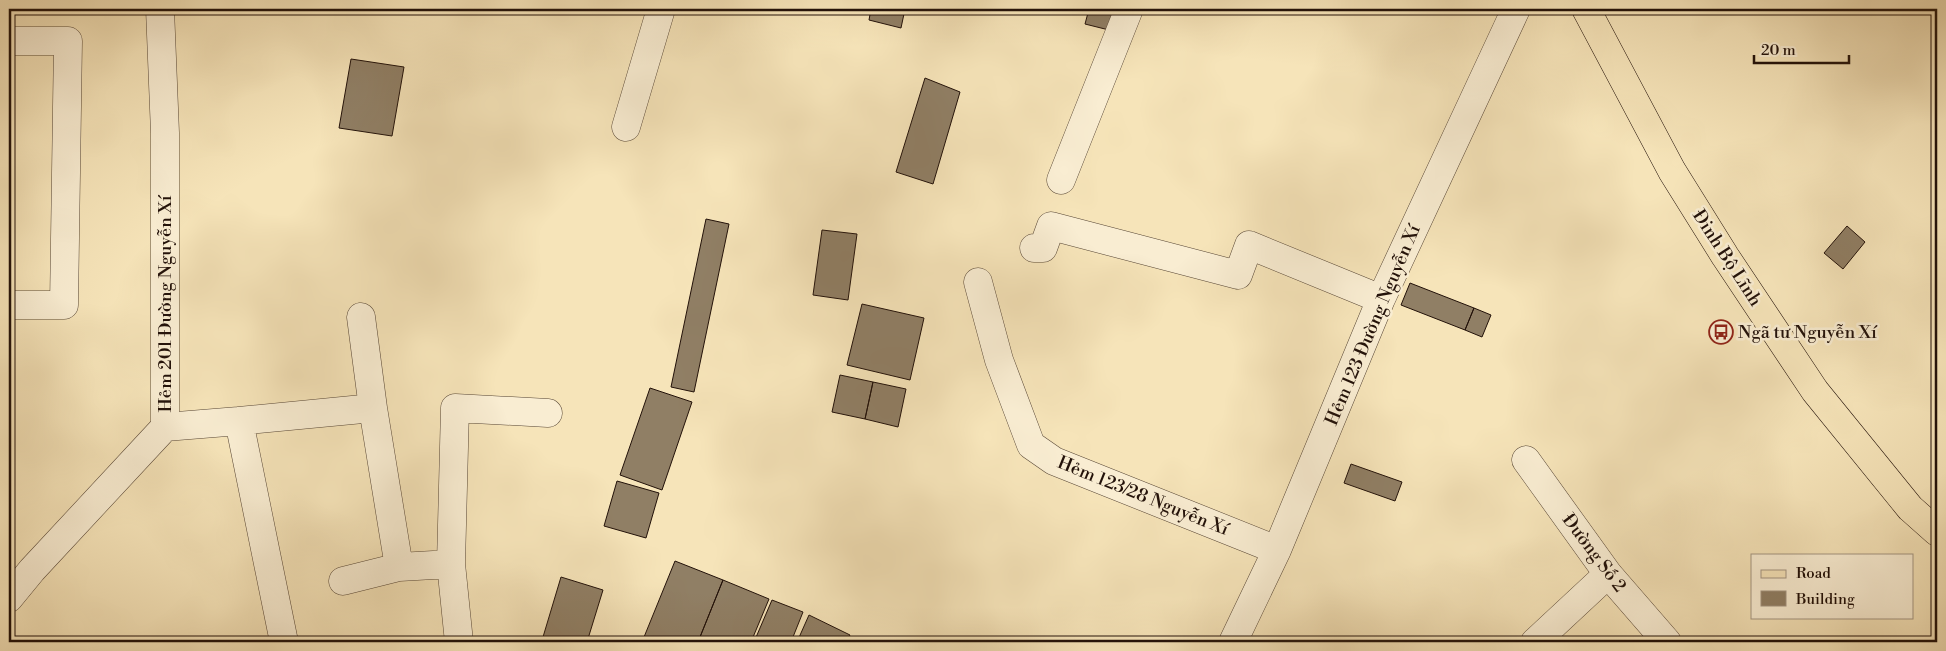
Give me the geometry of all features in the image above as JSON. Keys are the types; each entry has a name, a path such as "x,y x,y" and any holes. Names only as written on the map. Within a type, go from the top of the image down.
{"main road":[{"name":"Đinh Bộ Lĩnh","path":"1586,9 1672,171 1725,256 1810,383 1910,508 1937,532"}],"street":[{"name":"Hẻm 201 Đường Nguyễn Xí","path":"9,598 32,570 165,427 166,133 160,9"},
{"path":"626,127 662,9"},
{"path":"1061,180 1129,9"},
{"name":"Hẻm 123 Đường Nguyễn Xí","path":"1233,642 1277,550 1382,299 1516,9"},
{"path":"9,41 68,41 64,305 9,305"},
{"path":"1034,248 1043,248 1051,226 1238,275 1249,245 1382,299"},
{"name":"Hẻm 123/28 Nguyễn Xí","path":"978,282 998,360 1031,445 1054,461 1277,550"},
{"path":"361,317 373,408 399,567"},
{"path":"165,427 373,408"},
{"path":"459,642 451,564 455,408 548,412"},
{"path":"239,421 284,642"},
{"name":"Đường Số 2","path":"1526,460 1608,574 1667,642"},
{"path":"343,581 399,567 451,564"},
{"path":"1535,642 1608,574"}],"building":[{"path":"871,9 905,9 901,28 869,20"},
{"path":"1089,9 1125,9 1117,32 1085,24"},
{"path":"351,59 404,67 392,136 339,128"},
{"path":"925,78 960,92 933,184 896,172"},
{"path":"706,219 729,224 694,392 671,387"},
{"path":"1847,226 1865,242 1843,269 1824,253"},
{"path":"822,230 857,234 848,300 813,295"},
{"path":"1410,283 1474,308 1465,330 1401,305"},
{"path":"862,304 924,318 910,380 847,365"},
{"path":"1474,308 1491,315 1482,337 1465,330"},
{"path":"840,375 873,382 865,419 832,412"},
{"path":"873,382 906,389 898,427 865,419"},
{"path":"650,388 692,402 662,490 620,475"},
{"path":"1351,464 1402,482 1395,501 1344,483"},
{"path":"617,481 659,493 646,538 604,526"},
{"path":"675,561 723,580 698,642 642,642"},
{"path":"561,577 603,590 587,642 560,642 543,637"},
{"path":"723,580 769,599 751,642 698,642"},
{"path":"772,600 803,612 791,642 754,642"},
{"path":"809,615 850,635 846,642 797,642"}],"place":[{"name":"Ngã tư Nguyễn Xí","path":"1721,332"}]}
